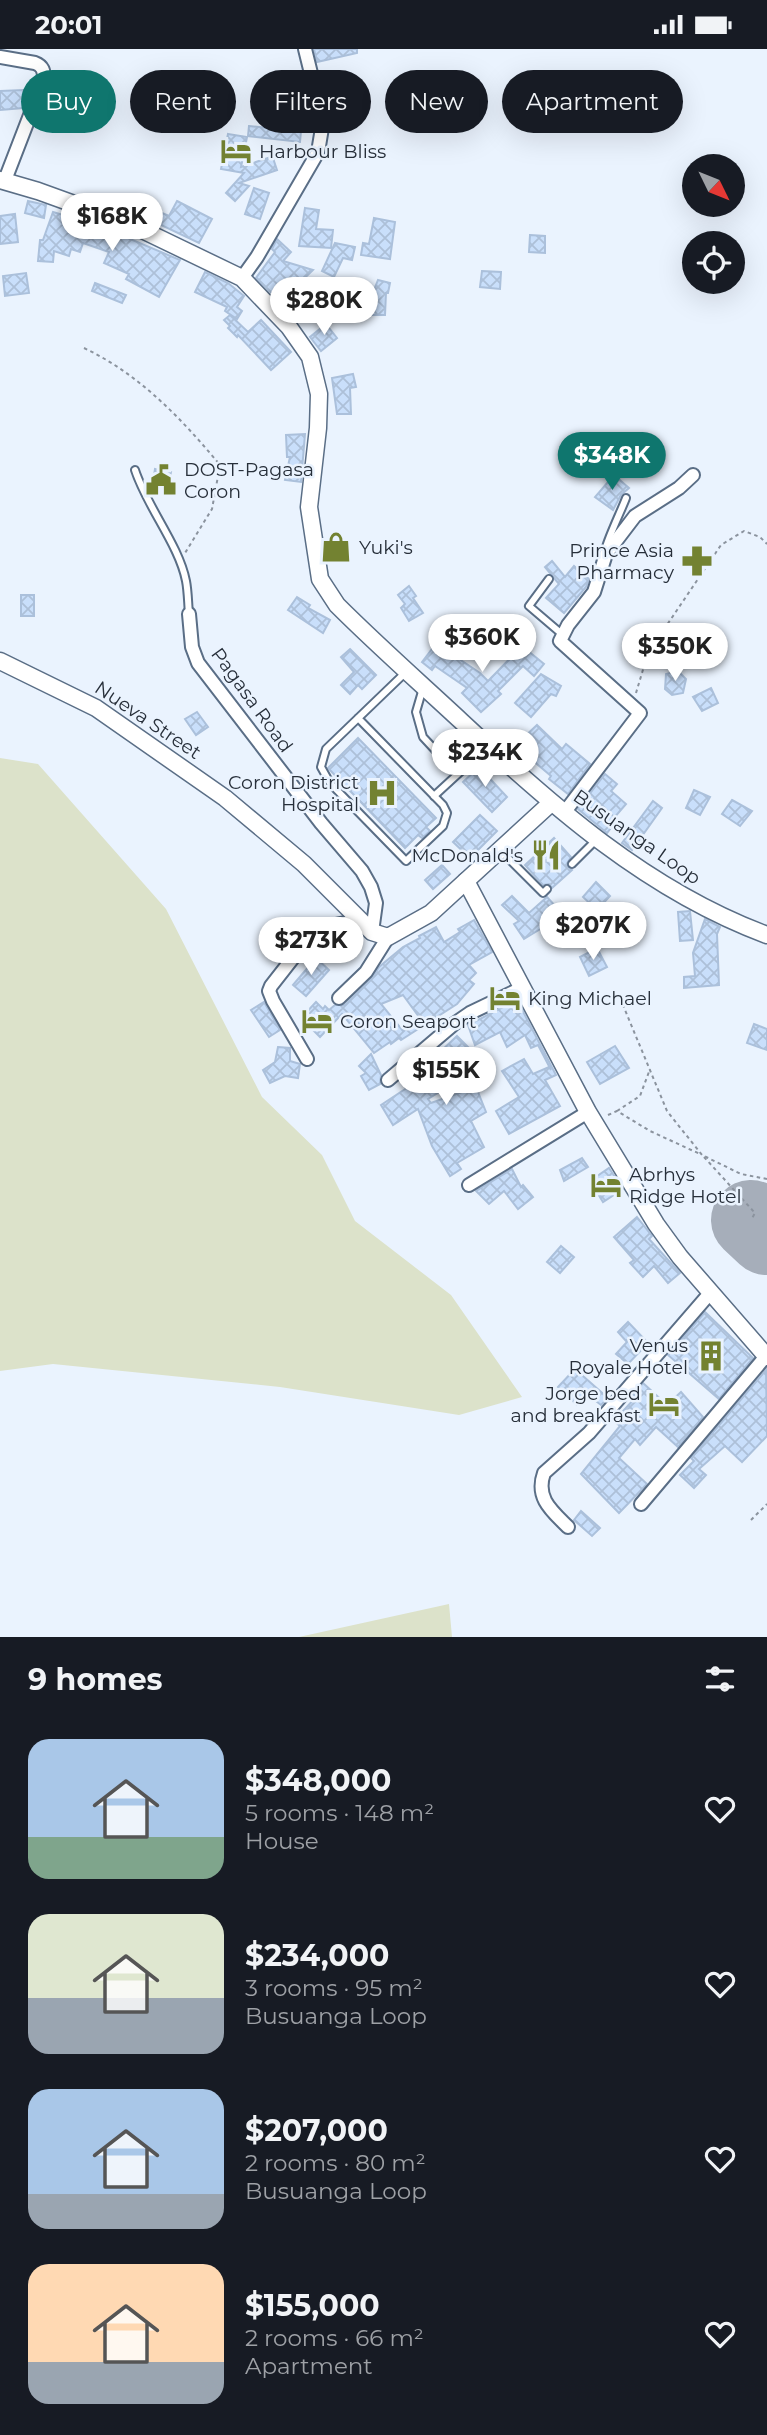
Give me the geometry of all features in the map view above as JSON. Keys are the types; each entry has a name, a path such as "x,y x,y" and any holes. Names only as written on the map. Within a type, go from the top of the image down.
{"main road":[{"name":"Busuanga Loop","path":"2,180 132,225 242,278 289,327 310,357 319,394 309,507 320,579 337,605 503,761 597,839 681,896 713,913 767,935"},
{"name":"Nueva Street","path":"0,661 96,708 225,798 304,864 372,932 388,937"},
{"path":"388,937 430,913 500,850 558,808"},
{"path":"466,880 591,1116 656,1224 680,1257 766,1356"}],"street":[{"path":"242,278 318,152 323,122 304,49"},
{"path":"0,57 35,63 40,65 44,72 44,79 2,180"},
{"path":"558,808 640,713 560,641 568,625 594,592 606,554 635,516 679,488 693,475"},
{"name":"Pagasa Road","path":"189,614 192,647 198,663 362,871 376,903 372,932"},
{"path":"307,1059 272,1001 271,986 307,940 326,927 359,920"},
{"path":"339,997 366,972 388,937"},
{"path":"388,1080 470,1013 522,988"},
{"path":"469,1185 591,1116"},
{"path":"568,1527 546,1505 541,1493 544,1473 589,1433 711,1292"},
{"path":"641,1504 766,1356"}],"lane":[{"name":"Pagasa Road","path":"135,470 143,493 186,580 189,614"},
{"path":"606,554 605,546 626,498"},
{"path":"549,579 529,606 563,635"},
{"path":"358,718 446,809 446,822 406,861 323,773 321,760 326,749 406,671"},
{"path":"424,687 416,712 423,737 436,751 450,760 503,761"},
{"path":"435,796 472,761"},
{"path":"572,864 597,839"},
{"path":"500,850 543,893 547,889"}],"path":[{"path":"84,348 108,359 168,406 220,465 212,509 179,563"},
{"path":"628,702 639,689 649,653 721,545 744,531 760,537 767,544"},
{"path":"620,998 667,1111 702,1155 755,1213 751,1220"},
{"path":"591,1116 617,1111 640,1096 650,1068"},
{"path":"617,1111 650,1131 741,1174 767,1178"},
{"path":"751,1520 767,1504"}],"green space":[{"path":"0,758 38,764 166,909 262,1097 322,1155 355,1221 451,1295 522,1397 459,1415 280,1387 53,1364 0,1371"},
{"path":"449,1604 452,1637 299,1637"}],"building":[{"path":"314,49 357,49 357,53 317,62"},
{"path":"21,90 21,108 0,110 0,91"},
{"path":"249,126 250,133 301,133 300,142 248,136"},
{"path":"228,134 247,137 241,167 277,155 273,158 277,170 239,183 249,186 235,201 226,193 244,173 221,169"},
{"path":"254,188 269,193 260,219 245,214"},
{"path":"28,201 46,205 44,218 25,213"},
{"path":"177,201 212,219 199,243 142,216 146,206 169,216"},
{"path":"305,208 319,210 316,229 333,230 331,248 299,246"},
{"path":"53,212 66,216 63,225 94,235 97,225 180,260 159,297 126,279 129,274 104,263 109,252 83,243 80,252 71,249 69,256 54,251 53,262 38,261 40,240 43,240"},
{"path":"15,214 18,242 0,244 0,216"},
{"path":"374,218 395,222 390,259 361,255 363,243 369,244"},
{"path":"530,235 545,236 545,253 529,252"},
{"path":"277,239 291,252 283,261 313,270 292,290 311,306 305,313 286,297 283,300 269,291 256,278 275,252 272,249"},
{"path":"335,243 355,247 352,260 343,258 334,277 322,271"},
{"path":"482,271 501,272 500,289 480,287"},
{"path":"205,272 228,283 244,296 237,307 242,311 237,319 225,311 227,307 195,292"},
{"path":"26,273 29,293 5,296 3,276"},
{"path":"378,280 390,283 386,293 385,315 370,315 370,300"},
{"path":"95,283 126,295 122,303 92,291"},
{"path":"230,315 248,332 261,320 291,352 271,370 228,328 230,326 224,320"},
{"path":"326,324 337,338 321,351 310,337"},
{"path":"353,374 356,387 350,388 351,414 337,414 332,378"},
{"path":"305,434 301,482 285,480 290,457 287,457 286,435"},
{"name":"DOST-Pagasa Coron","path":"155,469 171,472 167,491 152,488"},
{"path":"614,475 629,488 621,495 613,510 595,497"},
{"path":"552,561 565,577 574,566 589,579 586,587 564,613 546,598 559,584 545,567"},
{"path":"409,586 423,613 409,621 401,608 405,604 398,595"},
{"path":"21,595 34,595 34,616 21,616"},
{"path":"297,597 310,605 308,608 330,620 323,633 288,610"},
{"path":"435,645 448,656 450,653 480,673 488,681 522,646 544,664 534,676 523,666 498,691 501,694 481,712 462,693 467,688 435,666 432,670 422,662"},
{"path":"350,649 376,675 362,689 358,685 350,694 341,685 354,672 341,657"},
{"path":"678,671 686,679 683,693 672,695 665,689 666,674"},
{"path":"541,674 561,686 556,696 551,694 531,717 515,703"},
{"path":"711,688 718,703 702,711 693,697"},
{"path":"197,712 208,727 196,735 185,719"},
{"path":"537,725 562,749 566,744 590,764 568,794 524,753 529,748 522,739"},
{"name":"Coron District Hospital","path":"358,738 436,818 426,827 430,831 422,838 418,835 405,848 328,768"},
{"path":"479,767 507,797 492,812 463,782"},
{"path":"605,774 617,784 611,791 626,804 613,819 616,821 607,833 578,809"},
{"path":"694,790 710,797 700,815 686,808"},
{"path":"732,800 752,811 740,826 722,814"},
{"path":"653,801 662,808 632,850 622,843"},
{"path":"480,815 497,831 470,858 453,842"},
{"path":"554,838 571,857 566,865 572,870 552,888 549,884 543,885 525,865"},
{"path":"442,865 450,874 433,889 425,880"},
{"path":"596,882 610,896 597,910 583,897"},
{"path":"512,896 529,913 547,897 557,908 540,925 542,928 524,939 514,924 519,921 502,905"},
{"path":"690,911 693,940 680,941 678,912"},
{"path":"705,919 720,927 717,934 719,985 684,988 684,977 695,976 693,953"},
{"path":"474,920 492,952 469,965 476,973 469,980 474,984 457,1004 401,1040 399,1038 391,1044 390,1042 374,1053 342,1014 320,1037 301,1018 316,1002 323,1009 325,1006 329,1010 335,1005 345,1005 372,978 379,967 403,947 420,938 419,936 436,927 444,942 460,932 458,929","holes":["403,995 419,1017 403,1031 381,1004"]},
{"path":"597,948 607,967 589,976 580,957"},
{"path":"316,958 329,970 306,996 293,985"},
{"path":"517,1000 556,1075 545,1080 560,1106 509,1134 496,1111 519,1097 502,1071 524,1059 533,1074 549,1067 551,1070 538,1045 531,1048 525,1035 507,1047 500,1032 475,1045 468,1025"},
{"path":"264,1002 280,1030 269,1037 251,1010"},
{"path":"754,1024 767,1029 767,1050 747,1043"},
{"path":"457,1036 485,1064 428,1099 431,1103 476,1087 486,1112 471,1121 484,1147 457,1163 461,1169 450,1176 432,1146 418,1109 393,1125 381,1105 419,1080 425,1093 442,1078 436,1068 441,1064 436,1056"},
{"path":"615,1046 629,1068 600,1084 587,1062"},
{"path":"278,1047 290,1048 290,1061 300,1064 298,1078 285,1076 270,1083 263,1070 275,1062"},
{"path":"371,1054 381,1075 380,1084 369,1090 361,1076 366,1073 359,1066"},
{"path":"582,1158 588,1167 564,1181 560,1170"},
{"name":"Abrhys Ridge Hotel","path":"609,1168 623,1189 603,1202 590,1181"},
{"path":"512,1169 521,1187 523,1185 533,1197 518,1209 504,1191 489,1204 476,1191"},
{"path":"637,1217 652,1236 649,1239 680,1273 668,1283 654,1266 643,1277 630,1263 634,1260 614,1237"},
{"path":"561,1246 574,1257 560,1273 547,1262"},
{"name":"Venus Royale Hotel","path":"705,1312 753,1358 719,1399 668,1355"},
{"path":"628,1322 648,1343 628,1364 616,1354 627,1342 618,1332"},
{"path":"575,1369 608,1398 601,1405 588,1395 577,1405 558,1387"},
{"path":"766,1370 767,1436 742,1462 725,1446 699,1469 706,1475 694,1488 680,1475 694,1461 691,1458"},
{"path":"643,1383 667,1405 681,1392 703,1417 678,1447 656,1427 640,1445 635,1439 619,1458 647,1484 619,1513 581,1474 620,1426 614,1421 636,1397 634,1395"},
{"path":"581,1511 600,1528 592,1536 574,1520"}],"runway":[{"path":"751,1220 767,1235"}],"place":[{"name":"Harbour Bliss","path":"236,151"},
{"name":"DOST-Pagasa Coron","path":"161,480"},
{"name":"Yuki's","path":"336,547"},
{"name":"Prince Asia Pharmacy","path":"697,561"},
{"name":"Coron District Hospital","path":"382,793"},
{"name":"McDonald's","path":"546,855"},
{"name":"King Michael","path":"505,998"},
{"name":"Coron Seaport","path":"317,1021"},
{"name":"Abrhys Ridge Hotel","path":"606,1185"},
{"name":"Venus Royale Hotel","path":"711,1356"},
{"name":"Jorge bed and breakfast","path":"664,1404"}]}
